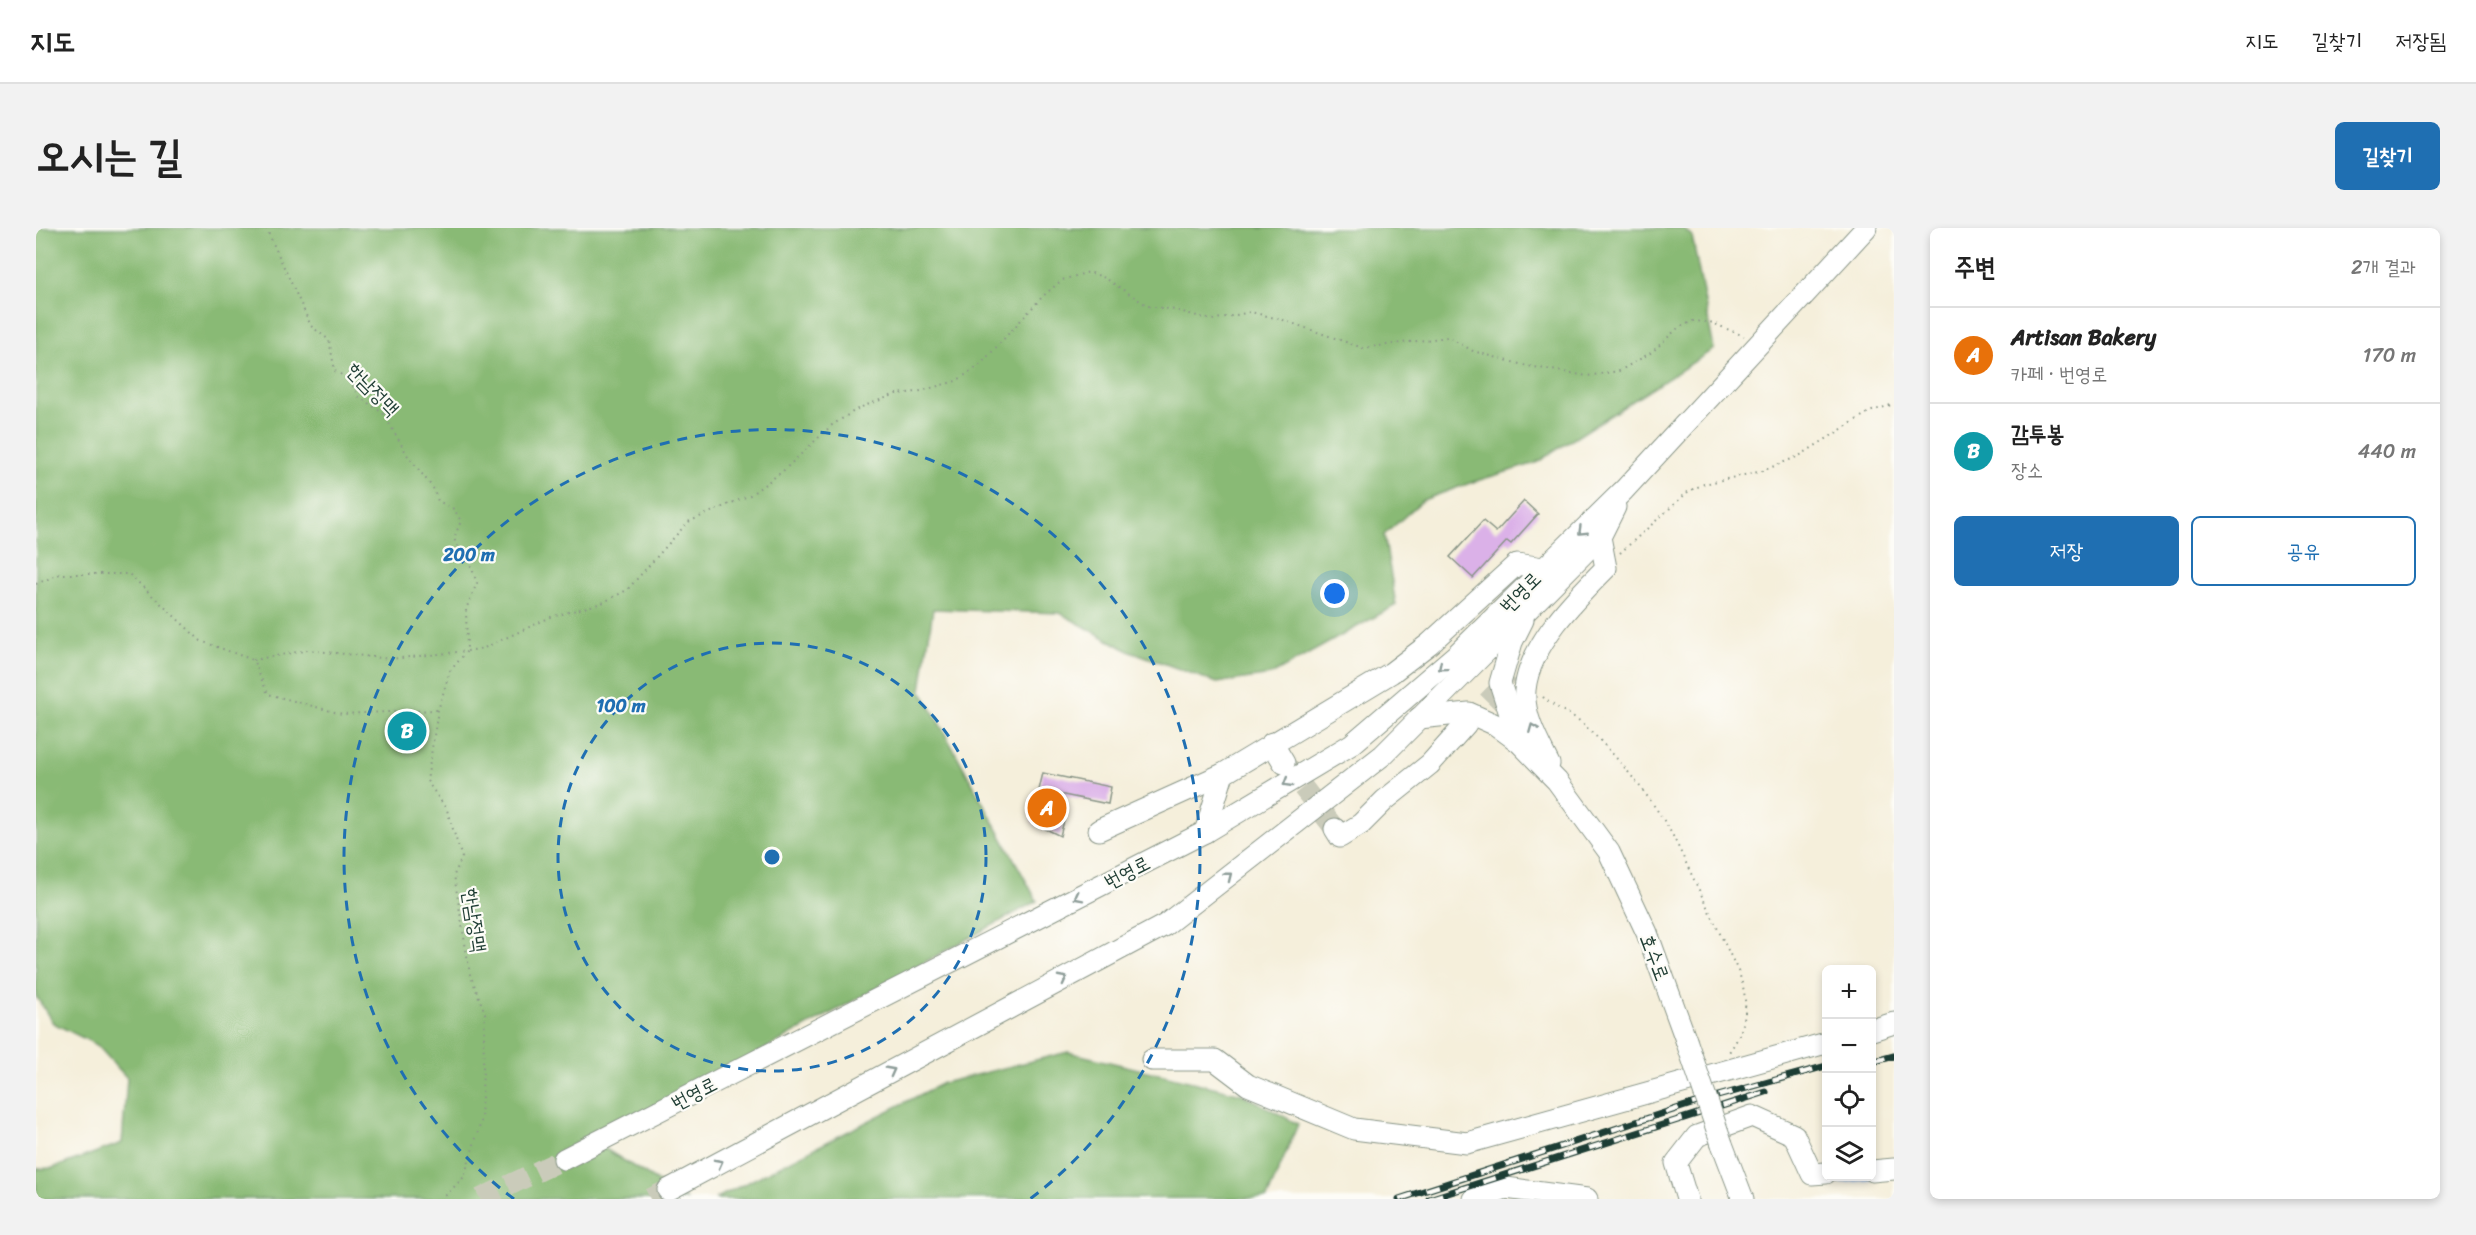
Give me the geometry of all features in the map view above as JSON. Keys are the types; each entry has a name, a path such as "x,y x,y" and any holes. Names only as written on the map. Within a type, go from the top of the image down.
{"street":[{"name":"번영로","path":"564,1159 1205,832 1352,744 1456,655 1624,490 1866,228"},
{"name":"번영로","path":"668,1190 1165,925 1383,754 1600,537 1624,490"},
{"path":"1557,781 1529,720 1521,675 1545,638 1606,568 1600,537"},
{"path":"1099,831 1223,774 1272,743 1342,705 1391,673 1429,644 1517,564 1543,568"},
{"name":"호수로","path":"1518,742 1500,682 1512,642 1528,608"},
{"name":"호수로","path":"1419,718 1469,713 1496,725 1518,742 1557,781 1609,852 1647,933 1743,1199"},
{"path":"1335,829 1340,837 1361,824 1385,800 1430,764 1466,724"},
{"path":"1272,743 1284,763"},
{"path":"1205,832 1223,774"},
{"path":"1876,1029 1894,1023"},
{"path":"1152,1060 1215,1060 1248,1085 1354,1130 1467,1143 1822,1044"},
{"path":"1687,1199 1676,1163 1697,1136 1752,1116 1794,1135 1812,1174 1822,1173"},
{"path":"1876,1171 1894,1169"},
{"path":"1474,1199 1506,1188 1587,1199"}],"path":[{"name":"한남정맥","path":"266,228 311,326 329,340 335,371 350,380 358,396 383,413 408,456 433,488 438,501 454,509 461,521 454,538 455,545 466,556 477,583 466,609 467,651 450,671 438,710 427,781 447,810 462,858 454,875 470,974 485,1012 481,1122 464,1178 442,1199"},
{"path":"36,584 60,574 129,574 201,641 253,660 308,650 391,659 484,648 532,624 602,603 627,590 688,522 750,495 783,471 832,425 859,408 896,394 917,392 956,381 979,366 1043,296 1062,280 1089,272 1105,278 1148,306 1176,310 1211,320 1251,312 1283,320 1345,344 1363,348 1448,337 1473,351 1523,365 1587,375 1619,371 1652,352 1678,328 1693,321 1710,322 1760,343"},
{"path":"1606,568 1689,491 1704,484 1762,471 1799,456 1869,412 1894,404"},
{"path":"253,660 268,694 342,714 438,710"},
{"path":"1521,675 1547,701 1579,720 1614,753 1662,816 1739,973 1746,996 1747,1010 1734,1045 1717,1066 1716,1074"}],"green space":[{"path":"36,228 1682,228 1692,236 1714,349 1536,463 1423,500 1384,535 1396,605 1271,675 1217,683 1125,649 1060,613 933,609 921,690 1037,901 594,1142 686,1199 36,1199 36,1169 53,1168 122,1143 127,1078 97,1045 53,1023 36,996"},
{"path":"1068,1052 1242,1094 1298,1124 1267,1198 715,1199 943,1083"}],"building":[{"path":"1524,501 1538,514 1511,544 1507,541 1473,578 1450,557 1483,521 1496,532"},
{"path":"1043,773 1111,787 1108,804 1039,790"},
{"path":"1036,802 1065,817 1060,836 1032,822"}],"tunnel":[{"path":"1466,724 1512,677"},
{"path":"1284,763 1335,829"},
{"path":"480,1199 564,1159"},
{"path":"650,1199 668,1190"}],"railway":[{"path":"1876,1061 1894,1056"},
{"path":"1399,1199 1707,1099 1822,1067"},
{"path":"1429,1199 1766,1092"}],"place":[{"name":"감투봉","path":"407,731"},
{"name":"Artisan Bakery","path":"1047,808"}]}
